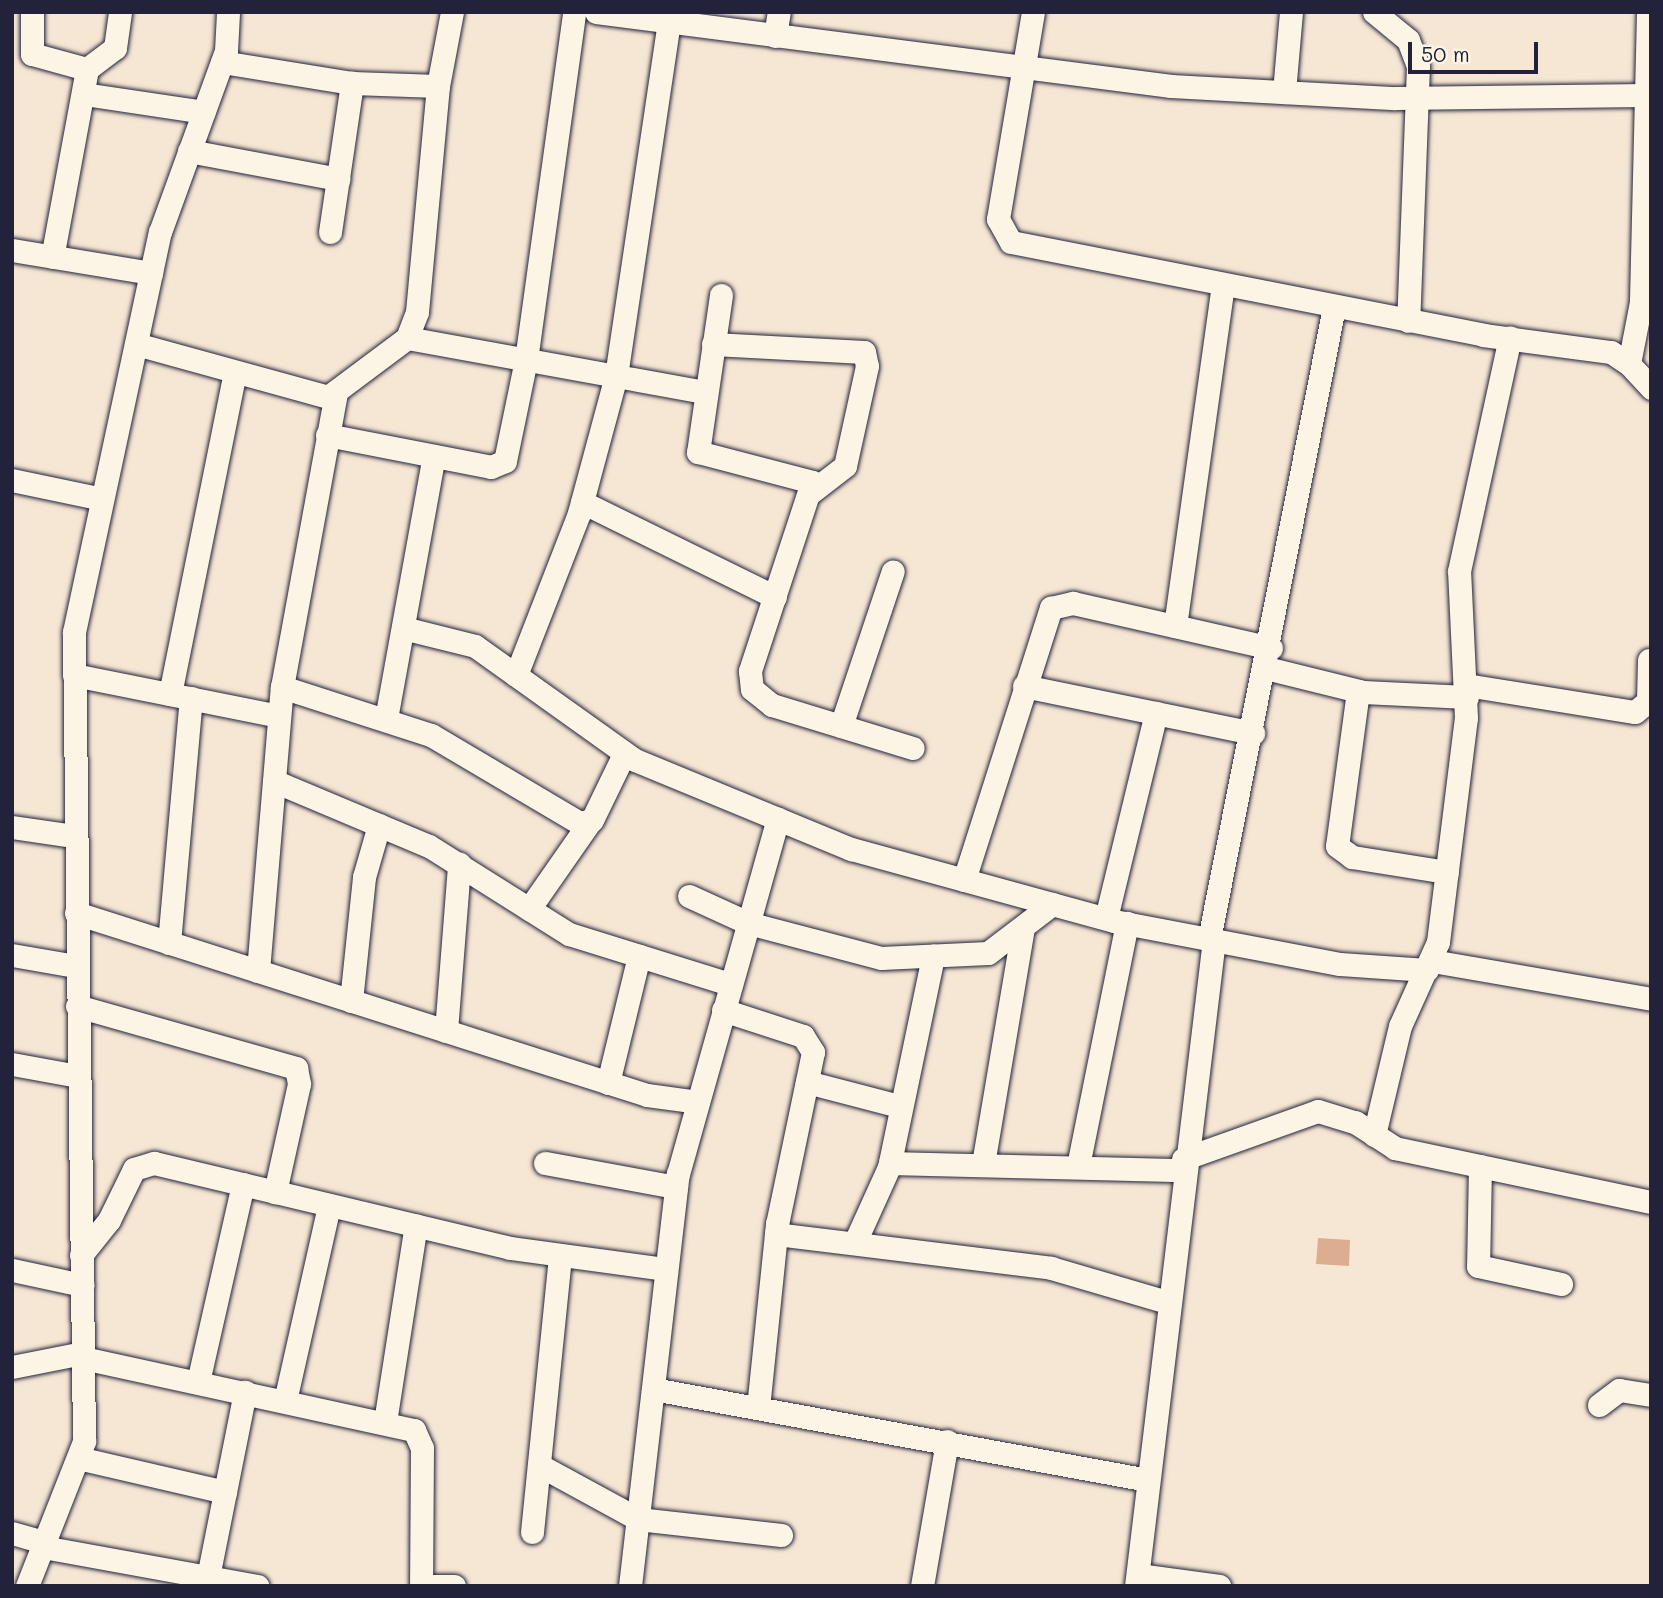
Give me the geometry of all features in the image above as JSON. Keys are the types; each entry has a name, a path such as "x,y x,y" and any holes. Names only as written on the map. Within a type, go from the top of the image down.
{"street":[{"path":"32,12 32,54 86,69"},
{"path":"52,257 84,94 86,69 115,48 120,12"},
{"path":"27,1586 85,1441 74,836 74,632 151,273 222,62 228,12"},
{"path":"135,344 320,397 336,394 407,338 417,312 438,86 452,12"},
{"path":"327,435 502,466 526,360 575,12"},
{"path":"596,12 1026,68 1284,92 1421,97 1646,95"},
{"path":"775,36 779,12"},
{"path":"1033,12 1026,68 998,219 1003,236 1076,258 1408,321 1612,352 1629,364 1651,388"},
{"path":"1284,92 1291,12"},
{"path":"1374,12 1408,40 1421,97 1408,321"},
{"path":"1629,364 1641,302 1646,95 1649,71 1648,12"},
{"path":"516,675 582,502 616,376 669,23"},
{"path":"222,62 352,83 438,86"},
{"path":"330,232 352,83"},
{"path":"84,94 204,112"},
{"path":"190,151 338,179"},
{"path":"12,250 151,273"},
{"path":"1175,626 1223,286"},
{"path":"721,295 698,452 802,475 811,482 810,493 750,671 752,689 772,705 913,748"},
{"path":"1220,1586 1137,1580 1182,1165 1212,939 1269,658 1334,307"},
{"path":"407,338 705,393"},
{"path":"1374,1135 1400,1026 1430,966 1447,872 1466,691 1460,571 1510,338"},
{"path":"713,344 864,352 867,366 845,466 810,493"},
{"path":"169,943 181,696 235,372"},
{"path":"258,971 282,687 336,394"},
{"path":"386,719 434,456"},
{"path":"12,480 102,499"},
{"path":"582,502 775,597"},
{"path":"841,726 893,571"},
{"path":"964,880 1046,616 1061,604 1175,626 1358,691 1466,691 1635,712 1648,701 1649,660"},
{"path":"402,628 468,643 624,754 851,849 1116,921 1340,964 1430,966 1651,999"},
{"path":"74,675 279,716"},
{"path":"1024,686 1253,733"},
{"path":"282,687 431,734 589,823"},
{"path":"1358,691 1337,846 1352,857 1447,872"},
{"path":"1078,1166 1116,921 1156,713"},
{"path":"529,909 589,823 624,754"},
{"path":"274,781 379,825 459,864 569,934 730,985"},
{"path":"630,1586 676,1187 778,819"},
{"path":"351,1001 364,877 379,825"},
{"path":"12,827 74,836"},
{"path":"446,1031 459,864"},
{"path":"689,896 748,923 872,957 988,953 1052,904"},
{"path":"76,914 608,1083 698,1102"},
{"path":"984,1164 1023,928"},
{"path":"12,955 76,966"},
{"path":"608,1083 639,956"},
{"path":"855,1242 890,1163 899,1106 933,956"},
{"path":"77,1006 296,1068 299,1084 275,1192"},
{"path":"723,1010 809,1039 807,1082 776,1234 758,1408"},
{"path":"12,1064 78,1076"},
{"path":"807,1082 899,1106"},
{"path":"890,1163 1182,1165 1314,1111 1348,1119 1395,1148 1651,1202"},
{"path":"545,1163 676,1187"},
{"path":"81,1255 109,1220 134,1169 143,1164 560,1255 666,1269"},
{"path":"1480,1166 1478,1266 1562,1284"},
{"path":"198,1382 243,1184"},
{"path":"285,1401 329,1205"},
{"path":"386,1422 416,1225"},
{"path":"776,1234 1051,1268 1167,1302"},
{"path":"532,1532 560,1255"},
{"path":"12,1269 82,1285"},
{"path":"12,1367 83,1355 386,1422 420,1436 422,1586 454,1586"},
{"path":"653,1389 1148,1480"},
{"path":"1599,1405 1619,1390 1651,1395"},
{"path":"208,1577 246,1392"},
{"path":"922,1586 947,1441"},
{"path":"78,1458 225,1492"},
{"path":"539,1465 638,1519 781,1535"},
{"path":"12,1533 43,1545 257,1586"}],"building":[{"path":"1318,1238 1350,1240 1349,1266 1316,1264"}]}
